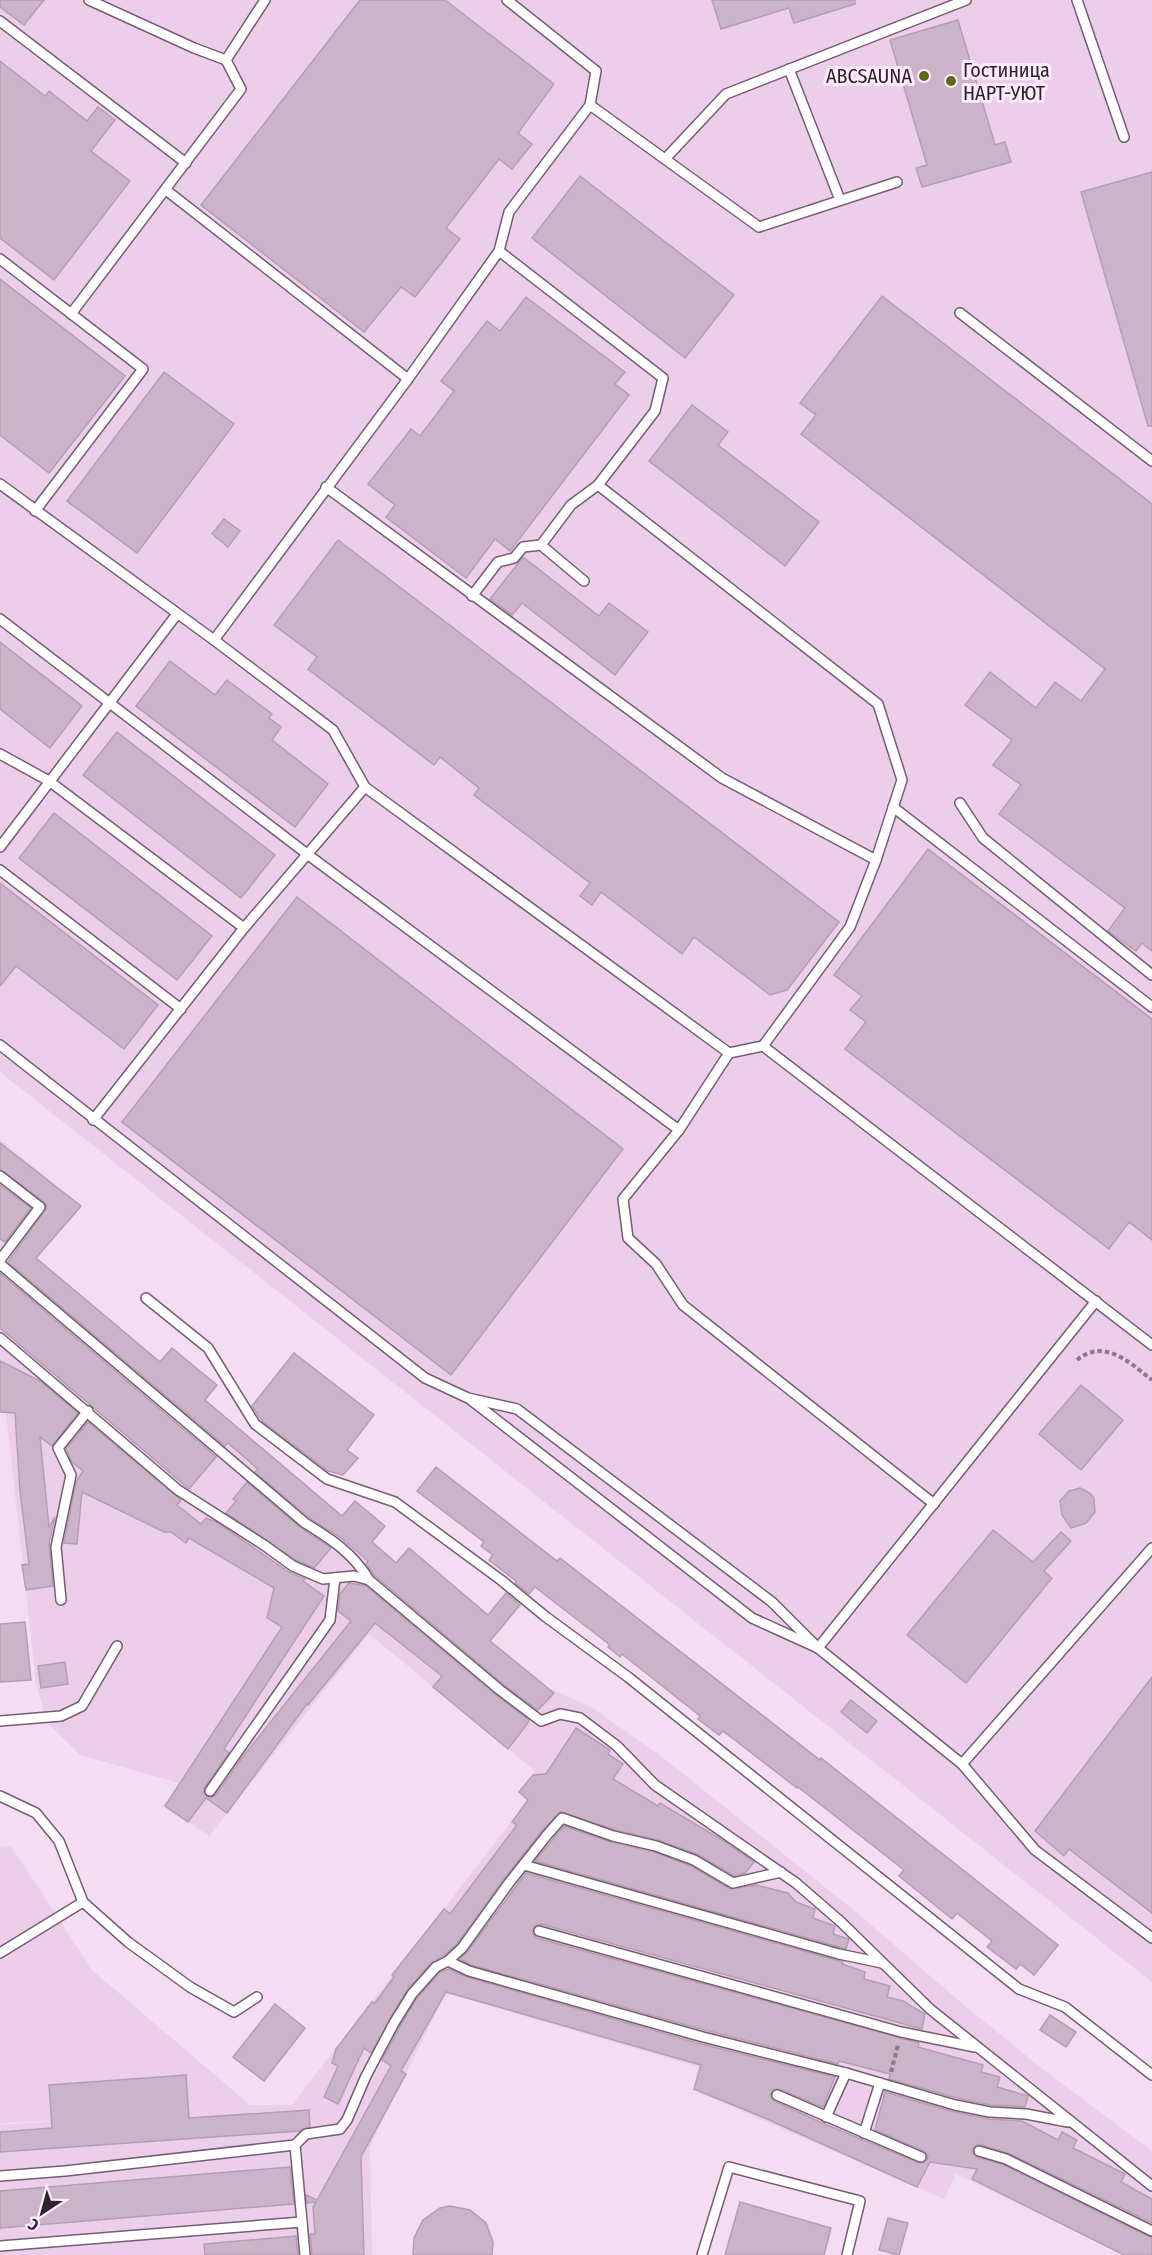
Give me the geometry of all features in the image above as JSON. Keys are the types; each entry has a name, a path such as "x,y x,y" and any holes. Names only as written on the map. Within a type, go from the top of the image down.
{"lane":[{"path":"71,314 241,89 226,60 194,48 89,0"},
{"path":"226,60 265,0"},
{"path":"665,159 726,94 966,0"},
{"path":"1077,0 1124,137"},
{"path":"214,640 408,379 499,251 509,212 590,105 596,71 507,1"},
{"path":"0,21 186,163"},
{"path":"789,69 840,201"},
{"path":"590,105 759,227 897,182"},
{"path":"166,190 408,379"},
{"path":"499,251 663,378 655,411 598,484 571,505 541,545"},
{"path":"0,259 143,369 34,511"},
{"path":"960,313 1152,461"},
{"path":"0,484 333,730 364,788 729,1053"},
{"path":"598,484 878,704 902,780 876,860 850,927 763,1046 729,1053 679,1130 623,1199 628,1238 656,1264 683,1305 934,1504"},
{"path":"326,487 722,778 876,860"},
{"path":"472,596 498,562 514,558 523,547 541,545 584,581"},
{"path":"0,847 177,614"},
{"path":"0,620 307,854 679,1130"},
{"path":"0,754 49,781 244,928"},
{"path":"93,1120 244,928 364,788"},
{"path":"960,803 983,838 1152,975"},
{"path":"893,807 1152,1007"},
{"path":"0,870 181,1009"},
{"path":"0,1045 425,1378 468,1398 517,1409 772,1602 818,1648 963,1764 1035,1850 1152,1938"},
{"path":"763,1046 1152,1345"},
{"path":"0,1176 40,1207 0,1262 305,1522 333,1541 358,1563 369,1580 500,1690 541,1721 560,1714 580,1718 617,1746 655,1785 781,1872 841,1922 930,2009 1070,2123 1152,2186"},
{"path":"146,1298 208,1348 255,1424 327,1479 395,1502 628,1677 1019,1989 1065,2007 1152,2075"},
{"path":"818,1648 1096,1301"},
{"path":"0,1341 12,1348 88,1411 178,1490 293,1566 323,1579 354,1576 369,1580"},
{"path":"468,1398 752,1618 818,1648"},
{"path":"61,1600 56,1547 71,1475 58,1448 88,1411"},
{"path":"963,1764 1152,1548"},
{"path":"210,1791 330,1620 335,1578"},
{"path":"0,1721 62,1716 82,1706 117,1646"},
{"path":"0,1797 36,1813 59,1841 83,1902 128,1942 190,1987 234,2012 257,1997"},
{"path":"0,2176 65,2171 295,2145 306,2134 340,2128 347,2120 366,2076 389,2032 422,1980 462,1948 546,1835 562,1818 613,1836 656,1846 694,1860 733,1884 781,1872"},
{"path":"524,1865 839,1954 882,1962"},
{"path":"0,1953 83,1902"},
{"path":"539,1931 901,2032 977,2047"},
{"path":"448,1961 469,1971 703,2037 979,2110 1026,2114 1070,2123"},
{"path":"826,2117 846,2073"},
{"path":"864,2133 884,2084"},
{"path":"777,2095 921,2157"},
{"path":"295,2145 305,2255"},
{"path":"979,2151 1006,2159 1152,2231"},
{"path":"702,2255 729,2167 860,2200 847,2255"},
{"path":"0,2246 302,2222"}],"path":[{"path":"1077,1360 1092,1353 1113,1353 1151,1378"},
{"path":"884,2084 901,2032"}],"shaded area":[{"path":"0,0 1152,0 1152,1982 0,1072"},
{"path":"0,1139 81,1206 37,1258 546,1687 591,1707 661,1756 861,1916 959,2001 1044,2070 1152,2151 1152,2255 1124,2255 956,2174 944,2199 693,2090 698,2067 446,1993 370,2146 372,2255 0,2255 0,2125 66,2120 0,2123 0,1847 11,1846 92,1970 250,2105 292,2105 528,1800 519,1792 535,1771 369,1634 209,1836 165,1806 179,1783 80,1755 47,1723 36,1682 6,1413 0,1413"}],"building":[{"path":"0,0 44,0 24,25 0,7"},
{"path":"360,0 445,0 554,84 518,133 532,144 512,169 499,159 446,228 460,239 415,297 401,287 364,332 201,205"},
{"path":"712,0 855,0 855,4 794,23 789,8 721,29"},
{"path":"958,20 995,145 1005,142 1011,162 922,187 916,168 927,165 890,40"},
{"path":"0,61 45,96 49,91 87,121 98,107 115,120 91,151 130,181 54,280 0,238"},
{"path":"1152,172 1152,426 1148,426 1081,192"},
{"path":"580,176 734,295 685,358 532,238"},
{"path":"0,279 125,376 49,473 0,435"},
{"path":"882,296 1152,504 1152,951 1142,943 1136,951 1108,931 1125,908 999,814 1021,785 993,765 1012,740 965,705 990,672 1036,708 1055,682 1081,701 1105,669 801,434 816,415 800,403"},
{"path":"526,297 625,372 615,384 629,395 510,551 495,539 466,578 386,517 395,505 368,484 411,429 420,436 454,391 441,381 487,321 500,331"},
{"path":"164,372 234,424 137,553 67,501"},
{"path":"692,405 728,432 718,445 819,522 785,566 649,461"},
{"path":"224,519 240,531 228,547 212,534"},
{"path":"338,540 839,922 787,990 770,995 694,937 682,954 601,892 592,905 580,896 590,883 474,795 479,788 440,757 434,765 308,669 317,657 274,625"},
{"path":"523,557 599,616 609,603 648,632 615,675 522,603 512,615 490,599"},
{"path":"0,642 82,706 50,748 0,709"},
{"path":"170,661 215,695 227,680 272,714 269,718 281,727 272,740 328,784 295,827 136,706"},
{"path":"117,732 275,855 241,898 83,775"},
{"path":"54,813 212,936 177,980 19,858"},
{"path":"928,849 1152,1019 1152,1240 1129,1222 1109,1249 845,1049 866,1022 850,1010 862,996 834,975"},
{"path":"0,883 158,1005 124,1049 16,966 0,986"},
{"path":"297,897 623,1149 451,1375 122,1122"},
{"path":"0,1143 81,1206 36,1258 160,1362 172,1348 217,1385 205,1400 342,1516 355,1501 385,1526 372,1542 396,1563 409,1548 488,1615 506,1593 520,1605 490,1641 554,1693 538,1710 504,1685 374,1575 366,1564 368,1561 340,1537 309,1518 255,1472 258,1469 228,1443 225,1446 8,1262 47,1207 44,1202 0,1169"},
{"path":"0,1185 31,1208 5,1242 0,1239"},
{"path":"0,1273 216,1457 189,1489 0,1328"},
{"path":"294,1353 374,1415 347,1450 358,1458 343,1475 328,1471 263,1422 252,1406"},
{"path":"0,1361 40,1381 78,1413 52,1446 40,1437 49,1527 55,1517 49,1542 53,1586 26,1590 22,1565 29,1564 20,1491 15,1413 0,1412"},
{"path":"1081,1385 1123,1420 1081,1470 1039,1434"},
{"path":"88,1422 181,1500 177,1505 201,1524 206,1518 218,1523 289,1572 305,1579 303,1581 324,1596 224,1749 229,1753 204,1788 207,1797 216,1795 242,1758 351,1621 338,1611 340,1594 349,1583 366,1586 529,1720 528,1723 508,1749 433,1687 442,1676 375,1623 307,1704 227,1813 206,1798 188,1822 165,1806 282,1627 267,1618 274,1588 189,1538 186,1543 171,1532 164,1532 82,1492 77,1544 64,1543 76,1482 83,1471 72,1462 66,1449"},
{"path":"436,1467 557,1561 560,1558 820,1760 821,1758 1058,1945 1034,1975 1020,1964 1016,1969 987,1947 992,1941 957,1913 952,1919 899,1876 904,1870 723,1731 719,1735 698,1719 700,1716 622,1654 620,1657 608,1647 610,1645 535,1587 529,1594 515,1583 516,1581 489,1560 493,1555 481,1546 484,1542 417,1491"},
{"path":"247,1482 301,1528 331,1548 314,1568 296,1560 226,1513 236,1501 233,1499"},
{"path":"1080,1488 1094,1498 1095,1512 1086,1523 1071,1528 1062,1515 1060,1501 1069,1491"},
{"path":"993,1530 1033,1562 1061,1532 1071,1541 1044,1571 1052,1578 966,1683 907,1635"},
{"path":"25,1622 31,1680 0,1682 0,1624"},
{"path":"65,1662 68,1684 41,1688 38,1666"},
{"path":"1152,1677 1152,1913 1069,1849 1064,1856 1035,1831"},
{"path":"851,1700 877,1721 867,1733 841,1712"},
{"path":"576,1728 610,1750 608,1754 623,1764 613,1779 658,1806 660,1803 754,1862 745,1873 734,1876 697,1854 658,1840 615,1830 560,1812 504,1879 457,1944 431,1963 407,1990 371,2053 364,2048 338,2104 324,2097 338,2066 332,2063 336,2049 372,2002 375,2003 394,1977 392,1975 444,1909 450,1914 517,1825 512,1822 528,1800 519,1792 533,1775 546,1774"},
{"path":"564,1826 611,1842 654,1852 691,1866 730,1889 756,1885 788,1893 796,1902 815,1909 813,1918 835,1926 833,1934 849,1939 846,1949 535,1861"},
{"path":"526,1873 843,1962 842,1964 865,1972 864,1979 890,1986 887,1997 903,2001 925,2014 922,2029 541,1924 532,1930 537,1938 919,2043 918,2047 983,2065 981,2072 1000,2077 997,2087 1028,2096 1025,2107 991,2105 957,2098 889,2079 890,2074 839,2061 838,2064 705,2030 471,1965 460,1959"},
{"path":"448,1969 467,1977 701,2044 835,2077 823,2107 779,2089 773,2090 770,2096 774,2101 822,2123 919,2163 927,2160 928,2156 924,2151 875,2130 885,2092 954,2112 989,2119 1022,2121 1058,2140 1062,2132 1077,2140 1073,2148 1125,2174 1121,2182 1152,2199 1152,2223 1008,2153 978,2144 972,2152 977,2157 1004,2165 1152,2238 1152,2255 1124,2255 972,2179 977,2169 930,2162 917,2187 765,2118 694,2089 701,2065 446,1992 401,2071 406,2074 361,2157 364,2255 312,2255 310,2234 315,2234 313,2207 316,2202 307,2203 306,2195 317,2200 391,2066 382,2060 400,2026 417,1998 440,1972"},
{"path":"275,2004 305,2028 264,2081 233,2057"},
{"path":"1050,2015 1076,2032 1066,2047 1040,2030"},
{"path":"186,2075 189,2118 309,2110 310,2127 300,2131 0,2152 0,2132 52,2128 49,2085"},
{"path":"290,2167 294,2204 0,2228 0,2191"},
{"path":"740,2202 831,2228 824,2255 725,2255"},
{"path":"450,2206 470,2210 486,2223 493,2242 492,2255 413,2255 414,2238 423,2220 440,2208"},
{"path":"888,2218 908,2223 899,2255 879,2250"},
{"path":"296,2236 298,2255 205,2255 204,2244"}],"place":[{"name":"ABCSAUNA","path":"924,76"},
{"name":"Гостиница НАРТ-УЮТ","path":"951,81"}]}
